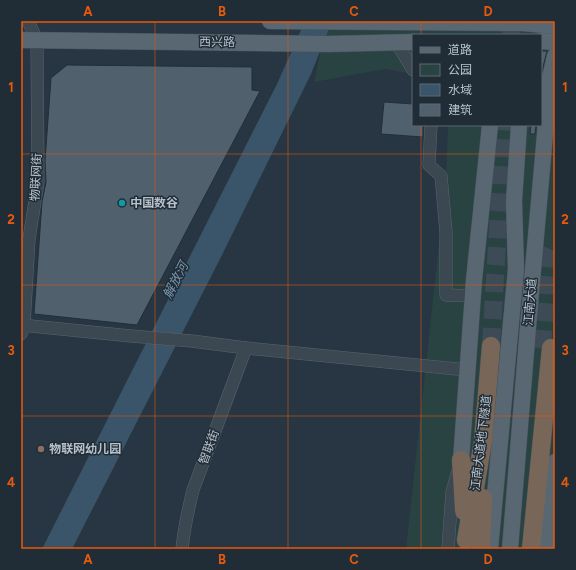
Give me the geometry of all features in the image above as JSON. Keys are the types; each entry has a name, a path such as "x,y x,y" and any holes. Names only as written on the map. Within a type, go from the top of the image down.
{"highway":[{"name":"江南大道地下隧道","path":"471,546 484,441 491,346"},
{"path":"523,549 546,348 531,549"},
{"path":"461,460 471,546"}],"main road":[{"path":"270,21 555,26"},
{"name":"西兴路","path":"21,40 328,44 412,42"},
{"path":"542,42 555,42"},
{"name":"江南大道","path":"510,549 550,78 555,56"},
{"path":"461,460 473,296 490,126"},
{"name":"江南大道","path":"490,549 516,269 514,201 519,126"},
{"path":"546,549 555,462"}],"street":[{"name":"物联网街","path":"22,328 29,239 38,182 37,40 28,21"},
{"path":"396,42 412,68"},
{"path":"431,126 429,165 440,176 446,232 446,295 473,296"},
{"path":"22,328 192,341 246,348 467,370"},
{"name":"智联街","path":"182,549 188,512 194,490 246,348"},
{"path":"448,549 452,492 461,460"}],"green space":[{"path":"327,21 555,21 555,549 406,549 446,180 448,126 542,126 542,34 412,34 412,74 385,69 314,82"}],"water":[{"path":"305,21 332,21 311,74 222,255 72,549 42,549 277,84"}],"building":[{"path":"542,51 547,51 542,71"},
{"name":"中国数谷","path":"67,65 252,67 252,90 260,91 137,325 34,314 42,202 46,182 45,161 51,78"},
{"path":"384,102 412,104 412,126 423,126 423,137 381,134"},
{"path":"531,126 536,126 535,134 530,134"}],"tunnel":[{"path":"511,34 513,21"},
{"path":"491,346 504,126"},
{"path":"542,348 549,255 555,242"}],"place":[{"name":"中国数谷","path":"122,203"},
{"name":"物联网幼儿园","path":"41,449"}],"water label":[{"name":"解放河","path":"175,280"}]}
